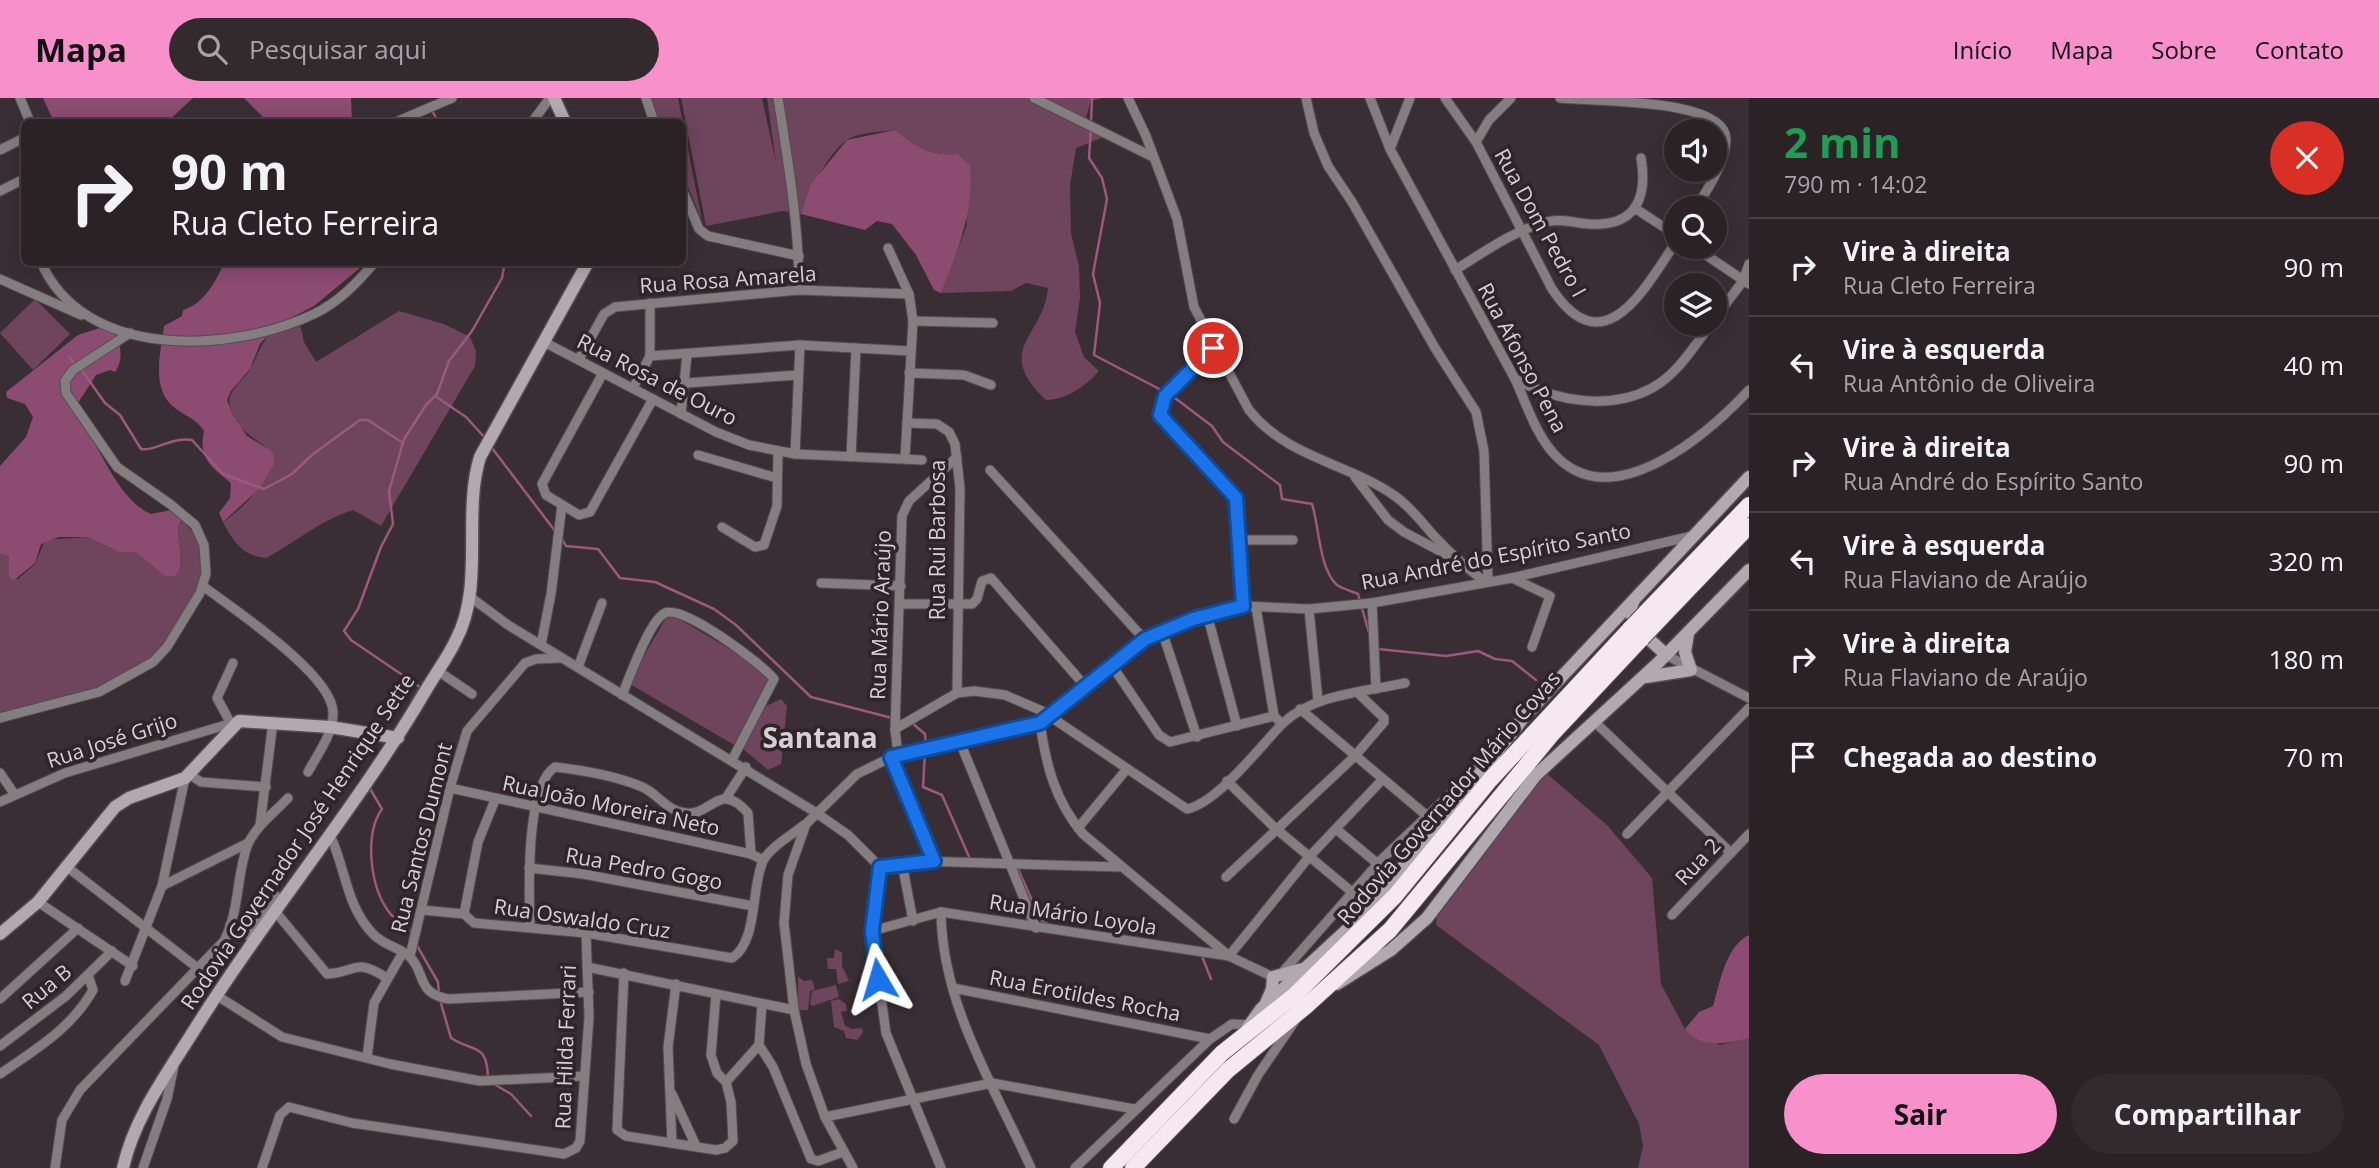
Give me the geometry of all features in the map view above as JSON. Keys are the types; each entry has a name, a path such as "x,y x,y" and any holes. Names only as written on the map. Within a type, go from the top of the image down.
{"highway":[{"name":"Rodovia Governador Mário Covas","path":"1133,1168 1228,1070 1301,1010 1390,930 1553,733 1749,505"},
{"name":"Rodovia Governador Mário Covas","path":"1655,614 1749,526"},
{"name":"Rodovia Governador Mário Covas","path":"1111,1168 1240,1039 1295,995 1386,906 1451,831 1490,780 1640,634"}],"street":[{"path":"20,98 29,119"},
{"path":"403,119 452,98"},
{"path":"534,119 552,98 563,119"},
{"path":"646,98 653,119"},
{"path":"778,98 799,256 799,290"},
{"path":"1034,98 1153,157"},
{"path":"1128,98 1177,219 1194,307 1213,348 1261,424 1291,446 1380,488 1414,510 1459,561 1486,581"},
{"path":"1306,98 1314,133 1328,166 1352,202 1434,348 1476,412 1484,451 1486,581"},
{"name":"Rua Afonso Pena","path":"1370,98 1390,149 1515,379 1531,415 1557,458 1571,469 1599,477 1637,472 1666,458 1713,424 1749,390"},
{"path":"1390,149 1410,98"},
{"name":"Rua Dom Pedro I","path":"1445,98 1476,142 1564,307 1582,321 1591,323 1620,314 1635,302 1664,259"},
{"path":"1476,142 1489,120 1511,98"},
{"path":"1560,98 1682,102 1715,113 1724,124 1726,140 1723,156 1702,196"},
{"path":"0,150 21,140"},
{"path":"1455,270 1522,229 1549,221 1612,222 1636,209 1643,189 1641,158"},
{"path":"0,191 21,180"},
{"path":"686,198 699,229 708,236 799,256"},
{"path":"1636,209 1664,227"},
{"path":"888,248 909,294 913,321 905,458"},
{"path":"1712,259 1746,282"},
{"path":"1727,304 1746,282 1749,264"},
{"path":"43,266 47,275 86,317"},
{"path":"0,279 86,317 130,333 172,342 196,342 250,335 315,314 350,291 372,266"},
{"name":"Rodovia Governador José Henrique Sette","path":"123,1168 134,1133 174,1061 252,936 330,835 398,737 458,637 469,596 478,464 500,418 585,266"},
{"name":"Rua Rosa Amarela","path":"579,359 604,314 615,307 799,290 909,294"},
{"path":"633,388 650,356 650,303"},
{"path":"913,321 993,323"},
{"path":"0,718 99,692 139,672 167,647 203,586 207,560 195,526 170,504 117,467 64,386 73,370 130,333"},
{"path":"1515,379 1565,398 1589,400 1634,395 1653,388 1668,377 1701,336"},
{"name":"Rua Rosa de Ouro","path":"544,342 727,437 778,452 922,460"},
{"path":"650,356 800,345 910,351"},
{"path":"795,454 800,345"},
{"path":"851,457 856,348"},
{"path":"1213,348 1165,396 1160,415 1236,498 1243,606"},
{"path":"681,414 687,354"},
{"path":"603,373 542,488 562,505 585,516 653,400"},
{"path":"909,373 964,375 991,385"},
{"path":"686,383 798,375"},
{"name":"Rua Rui Barbosa","path":"907,423 943,427 952,438 957,457 960,488 956,605 957,693"},
{"path":"722,527 744,542 762,547 768,538 777,506 778,452"},
{"path":"698,455 777,478"},
{"name":"Rua Mário Araújo","path":"934,861 895,756 904,509 925,484 957,457"},
{"path":"990,470 1145,639"},
{"path":"1351,474 1388,520 1430,547 1459,561"},
{"path":"1261,1009 1311,967 1422,847 1497,750 1640,591 1749,477"},
{"path":"1371,496 1380,488"},
{"path":"541,645 551,594 562,505"},
{"name":"Rua André do Espírito Santo","path":"853,1168 825,1117 806,1064 794,1010 784,923 793,853 806,824 815,812 857,774 895,756 1044,720 1145,639 1207,614 1243,606 1309,609 1372,603 1512,578 1692,536"},
{"path":"1430,547 1436,538"},
{"path":"1240,540 1293,540"},
{"name":"Rodovia Governador Mário Covas","path":"1317,996 1377,960 1422,923 1445,898 1536,775 1642,679 1749,569"},
{"path":"901,604 956,605 976,601 982,581 991,578 1085,686"},
{"path":"1512,578 1550,596 1532,648"},
{"path":"821,583 901,586"},
{"path":"203,586 286,649 307,669 333,707 330,727 308,772"},
{"path":"1640,591 1630,615 1640,634 1666,655 1691,670 1749,698"},
{"path":"469,596 541,645 746,767 815,812 848,835 880,867"},
{"path":"578,667 602,603"},
{"path":"1372,603 1376,689"},
{"path":"1256,607 1274,716 1282,724"},
{"path":"1309,609 1318,701"},
{"path":"622,695 650,633 662,615 673,611 696,619 774,680 732,760"},
{"path":"1207,614 1237,726"},
{"path":"1162,631 1197,737"},
{"path":"1640,634 1672,640 1688,634"},
{"path":"1688,634 1685,652 1691,670"},
{"name":"Rua Santos Dumont","path":"367,1057 374,1003 387,978 406,955 422,910 464,740 474,720 498,698 525,663 536,659 564,659"},
{"path":"233,663 217,698 234,722"},
{"path":"1113,667 1165,740 1174,743 1274,716"},
{"path":"1642,679 1669,671 1691,670"},
{"path":"438,671 472,694"},
{"path":"895,729 957,693 974,691 1005,695 1019,699 1044,720 1187,809 1200,804 1227,781 1300,709 1318,701 1405,683"},
{"path":"1226,877 1353,757 1385,720 1358,693"},
{"path":"1627,834 1749,708"},
{"path":"1300,709 1353,757 1426,815"},
{"path":"1044,720 1051,781 1078,828 1119,867 1229,956 1276,976 1311,967"},
{"path":"0,934 38,902 121,803 187,776 234,722 330,727 398,737"},
{"name":"Rua José Grijo","path":"0,802 65,774 234,722"},
{"path":"260,826 273,722"},
{"path":"1596,723 1731,853"},
{"path":"960,742 1035,928"},
{"path":"1240,1039 1270,997 1276,976 1378,864 1426,815 1497,750"},
{"path":"530,926 529,839 548,772 555,767 639,785 659,797 674,811 688,814 726,799 746,767"},
{"path":"1078,828 1126,771"},
{"path":"0,773 15,795"},
{"path":"187,776 201,782 266,787"},
{"path":"125,981 162,886 187,776"},
{"path":"1229,956 1309,857 1382,780"},
{"path":"1227,781 1275,828 1352,892"},
{"name":"Rua João Moreira Neto","path":"450,788 751,854 763,860"},
{"path":"55,1168 62,1120 80,1090 224,941 248,843 260,826 288,798"},
{"path":"726,799 748,813 751,854"},
{"path":"464,914 478,842 495,800"},
{"path":"754,906 763,860 806,824"},
{"path":"1336,829 1378,864"},
{"name":"Rua 2","path":"1672,915 1749,834"},
{"path":"330,835 359,916 378,939 406,955 428,989 441,997 589,992"},
{"path":"162,886 248,843"},
{"path":"880,867 934,861 1119,867"},
{"path":"902,863 913,920"},
{"path":"67,867 199,969"},
{"path":"880,867 872,931 886,1033 941,1168"},
{"name":"Rua Pedro Gogo","path":"529,868 605,878 754,906"},
{"path":"230,925 252,936 276,897"},
{"path":"38,902 133,966"},
{"name":"Rua Oswaldo Cruz","path":"422,910 464,914 474,923 586,933 726,960 739,954 754,906"},
{"path":"274,910 327,974 356,965 365,966 387,978"},
{"path":"941,912 942,939 953,988 969,1038 1031,1168"},
{"name":"Rua Mário Loyola","path":"872,931 941,912 1229,956"},
{"path":"0,999 78,928"},
{"name":"Rua Hilda Ferrari","path":"262,1168 280,1115 289,1107 352,1123 564,1154 576,1148 580,1141 589,992 586,933"},
{"name":"Rua B","path":"0,1046 88,975 112,951"},
{"path":"587,967 794,1010"},
{"path":"624,973 617,1130 626,1136 725,1148 735,1136 726,1082 717,1073 711,1055 716,994"},
{"path":"0,1074 54,1037 76,1016 93,990 88,975"},
{"path":"672,1143 670,1023 676,984"},
{"name":"Rua Erotildes Rocha","path":"953,988 1210,1039"},
{"path":"216,995 282,1037 367,1057 480,1081 583,1076"},
{"path":"762,1004 759,1045 773,1067 811,1159 818,1161 843,1152"},
{"path":"1234,1119 1301,1010"},
{"path":"1075,1168 1210,1039 1232,1024 1250,1024"},
{"path":"726,1082 759,1045"},
{"path":"143,1168 170,1090 174,1061"},
{"path":"825,1117 992,1083 1134,1109"},
{"path":"670,1089 696,1146"}],"shaded area":[{"path":"43,98 193,98 170,119 53,119"},
{"path":"244,98 351,98 352,119 265,119"},
{"path":"649,98 678,98 682,119 659,119"},
{"path":"681,98 762,98 776,163 767,98 1102,98 1091,101 1086,117 1106,136 1076,148 1070,185 1071,233 1079,266 1080,298 1075,332 1084,357 1099,371 1088,382 1061,398 1046,400 1030,383 1023,368 1022,355 1025,343 1045,305 1048,288 1026,283 1011,291 941,293 967,225 957,154 931,152 895,130 858,135 847,140 832,154 801,214 783,211 706,226"},
{"path":"895,130 931,152 957,154 970,166 967,215 959,246 941,293 934,290 916,255 892,224 877,221 865,230 801,214 811,184 847,140"},
{"path":"686,139 702,221 686,181"},
{"path":"222,266 362,266 314,306 277,325 260,344 250,369 231,391 227,400 233,415 247,436 270,450 274,455 274,464 260,488 223,522 219,513 230,498 231,483 208,461 203,448 204,431 201,427 167,400 162,391 159,370 164,326 182,316 183,310 197,303 213,284"},
{"path":"35,299 70,334 33,370 0,333"},
{"path":"399,311 444,324 470,337 476,351 475,366 381,526 353,510 319,525 266,558 245,551 235,542 223,522 255,493 268,473 274,455 237,422 230,400 263,343 278,326 298,315 304,342 316,362"},
{"path":"103,327 113,330 116,335 120,345 120,362 115,372 110,370 96,375 76,406 107,466 127,495 151,514 171,510 181,519 178,533 181,561 179,568 176,575 166,577 136,552 119,552 87,537 59,537 41,544 35,563 13,581 9,577 9,556 0,554 0,466 26,437 33,417 25,404 7,398 6,392 78,335"},
{"path":"181,519 198,538 202,578 188,609 160,647 136,672 114,684 0,714 0,554 9,556 9,577 18,579 35,564 45,540 87,537 112,549 136,551 166,577 176,574 181,560 178,533"},
{"path":"669,613 777,677 736,746 628,683"},
{"path":"781,699 787,706 781,764 768,770 742,748 766,706"},
{"path":"1546,773 1607,825 1652,878 1661,984 1685,1029 1720,1045 1749,1038 1749,1168 1638,1168 1643,1146 1639,1124 1599,1045 1436,925 1437,917"},
{"path":"1749,935 1749,1038 1723,1043 1699,1040 1685,1029 1699,1012 1713,1006 1729,957 1734,948"},
{"path":"835,949 842,952 842,966 849,981 838,984 836,969 828,969 827,958 834,958"},
{"path":"798,976 804,981 812,980 815,989 810,991 808,1010 798,1010"},
{"path":"836,985 839,997 812,1006 812,991"},
{"path":"839,999 846,1004 847,1011 841,1012 845,1026 852,1029 862,1028 863,1033 857,1040 846,1038 844,1031 834,1027 831,1001"}],"waterway":[{"path":"1091,122 1092,98"},
{"path":"432,110 436,119"},
{"path":"1091,128 1089,158 1102,178 1107,199 1093,274 1100,303 1094,355 1165,392"},
{"path":"408,708 420,687 351,640 344,631 358,609 381,547 393,524 389,491 404,439 426,405 437,394 449,361 472,331 502,278 504,266"},
{"path":"69,357 76,365"},
{"path":"81,369 105,403 120,415 141,449 192,440 223,474 264,489 292,474 313,454 360,420 368,420 403,443"},
{"path":"1171,395 1212,426 1223,442 1280,485 1282,499 1312,504 1326,569 1337,585 1358,594 1369,633"},
{"path":"435,396 466,417 486,439"},
{"path":"492,448 555,531"},
{"path":"562,539 566,546 598,549 620,578 655,582 714,609 736,625 811,697 892,718"},
{"path":"1378,649 1446,656 1478,651 1495,659 1512,661 1536,680"},
{"path":"912,723 925,734 926,745"},
{"path":"925,752 923,787 942,795 970,859"},
{"path":"369,787 382,809 376,820 371,846 377,889 389,912 412,934"},
{"path":"1017,867 1041,920 1048,924"},
{"path":"416,944 438,982 439,994"},
{"path":"1202,956 1211,979"},
{"path":"440,1000 451,1038 482,1053 488,1078"},
{"path":"492,1083 511,1094 531,1116"}],"district":[{"name":"Santana","path":"820,738"}],"route":[{"path":"878,979 872,931 880,867 934,861 891,757 1040,723 1145,639 1207,614 1243,606 1236,498 1229,486 1160,415 1165,396 1213,348"}]}
